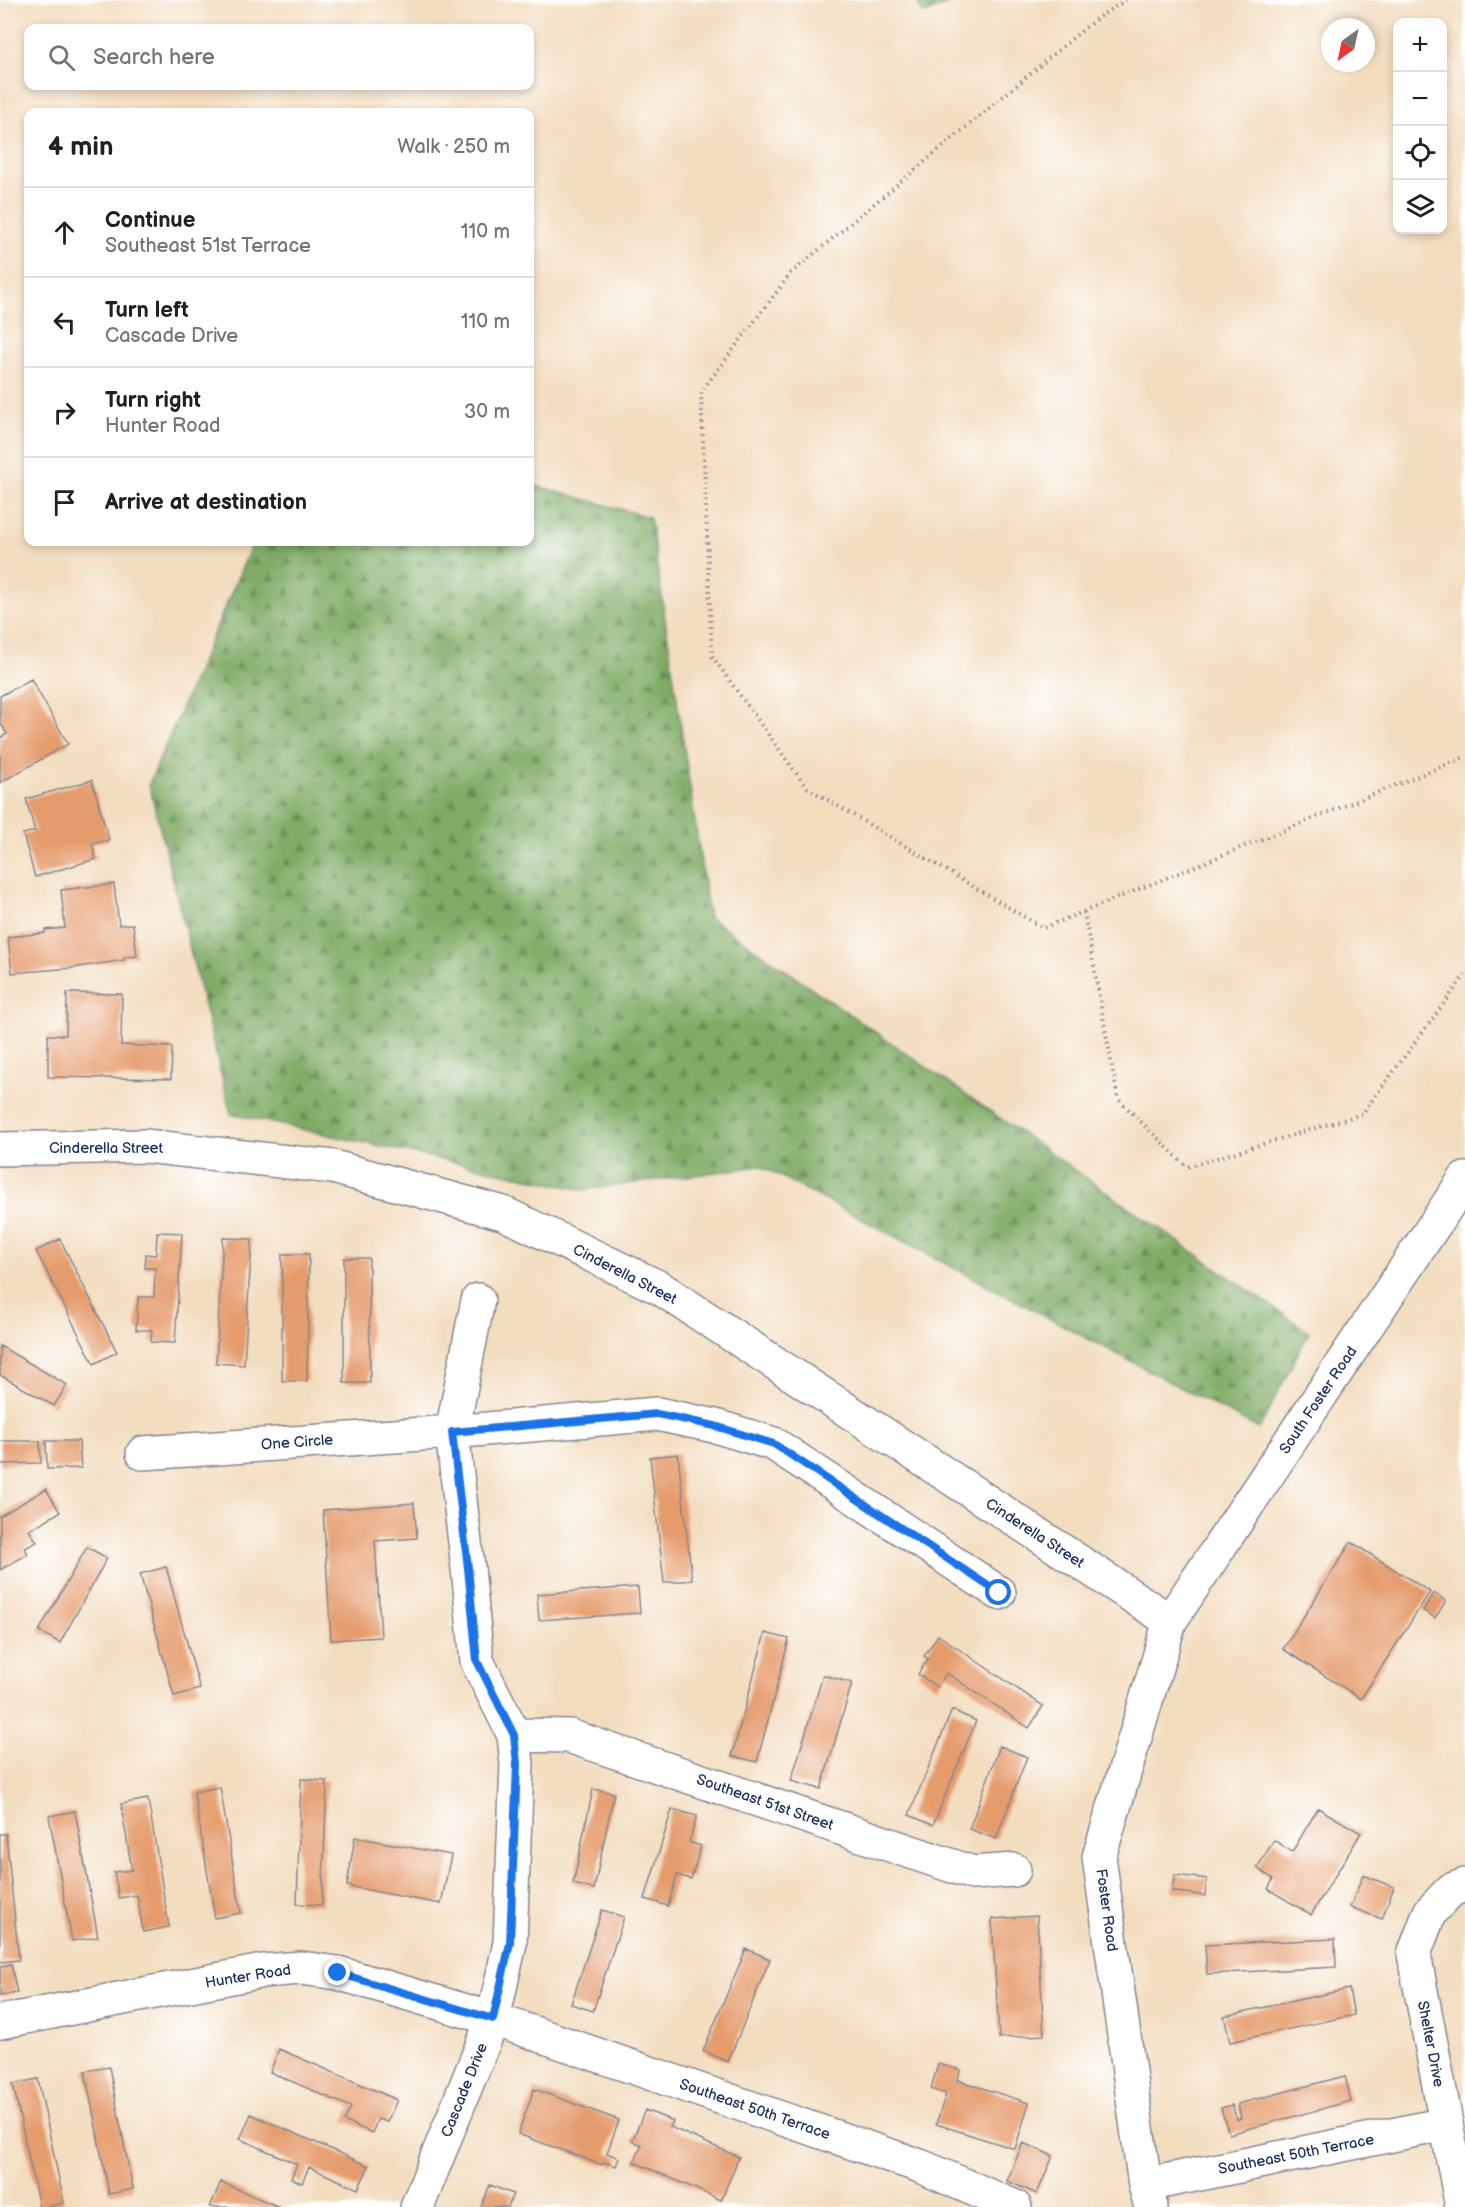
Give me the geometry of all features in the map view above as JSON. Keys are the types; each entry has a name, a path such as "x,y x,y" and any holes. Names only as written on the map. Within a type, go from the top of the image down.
{"street":[{"name":"Cinderella Street","path":"0,1149 145,1146 333,1167 503,1213 660,1288 1170,1621"},
{"name":"South Foster Road","path":"1170,1621 1465,1179"},
{"name":"Cascade Drive","path":"417,2207 493,2019 510,1943 517,1764 514,1735 477,1661 452,1432 478,1300"},
{"name":"One Circle","path":"143,1453 452,1432 657,1414 715,1426 774,1444 999,1593"},
{"name":"Foster Road","path":"1148,2196 1100,1857 1170,1621"},
{"name":"Southeast 51st Street","path":"514,1735 569,1736 973,1873 1014,1870"},
{"name":"Shelter Drive","path":"1458,1887 1430,1912 1414,1954 1462,2207"},
{"name":"Hunter Road","path":"0,2022 263,1971 301,1968 338,1973 493,2019"},
{"name":"Southeast 50th Terrace","path":"493,2019 920,2166 1015,2207"},
{"name":"Southeast 50th Terrace","path":"1148,2196 1446,2124"}],"path":[{"path":"1125,0 1097,18 791,273 700,392 712,656 806,787 1043,928 1465,757"},
{"path":"1084,912 1118,1099 1187,1167 1362,1114 1465,975"}],"green space":[{"path":"915,0 957,0 924,14"},
{"path":"534,485 650,517 709,917 1309,1332 1259,1429 761,1166 583,1190 231,1114 149,784 251,546 534,546"}],"building":[{"path":"31,679 68,744 0,783 0,738 7,734 0,722 0,696"},
{"path":"92,780 109,840 92,844 96,859 35,877 23,834 35,831 26,799"},
{"path":"114,884 119,925 133,924 137,956 72,968 12,973 8,937 45,933 45,930 65,928 61,890"},
{"path":"67,993 122,994 121,1045 172,1047 171,1079 48,1077 48,1035 66,1035"},
{"path":"157,1232 182,1233 175,1343 151,1342 152,1330 136,1330 138,1297 154,1297 155,1268 145,1268 146,1254 156,1255"},
{"path":"223,1238 252,1239 244,1365 216,1363"},
{"path":"60,1239 117,1352 94,1364 36,1251"},
{"path":"282,1254 309,1254 307,1381 282,1381"},
{"path":"344,1258 369,1258 370,1383 344,1383"},
{"path":"0,1346 67,1385 54,1406 0,1375"},
{"path":"0,1441 40,1441 41,1463 0,1464"},
{"path":"46,1441 79,1441 81,1468 47,1469"},
{"path":"678,1454 692,1580 664,1583 650,1457"},
{"path":"46,1489 60,1512 29,1530 37,1542 25,1548 28,1554 0,1570 0,1516"},
{"path":"414,1503 417,1538 375,1541 381,1637 331,1640 323,1510"},
{"path":"1351,1542 1430,1592 1361,1699 1283,1649"},
{"path":"87,1547 107,1558 60,1643 39,1631"},
{"path":"166,1567 200,1689 174,1696 140,1574"},
{"path":"638,1587 640,1613 539,1620 537,1594"},
{"path":"1434,1593 1446,1601 1435,1618 1423,1610"},
{"path":"765,1633 789,1639 757,1762 732,1756"},
{"path":"938,1635 1043,1706 1029,1728 947,1673 937,1687 918,1674 928,1659 924,1656"},
{"path":"823,1675 852,1683 821,1789 791,1781"},
{"path":"952,1710 976,1721 933,1825 909,1815"},
{"path":"1000,1746 1027,1757 996,1839 969,1829"},
{"path":"301,1779 327,1781 322,1905 297,1904"},
{"path":"220,1787 241,1913 215,1918 194,1792"},
{"path":"593,1789 614,1793 594,1889 573,1884"},
{"path":"148,1799 169,1927 143,1932 137,1895 119,1898 114,1872 132,1870 121,1804"},
{"path":"1318,1808 1361,1833 1311,1915 1268,1889 1273,1879 1257,1868 1274,1840 1292,1852"},
{"path":"672,1809 697,1816 689,1842 701,1846 691,1879 677,1875 668,1906 645,1899"},
{"path":"75,1811 98,1937 72,1941 49,1816"},
{"path":"0,1834 6,1834 19,1960 0,1962"},
{"path":"355,1837 451,1855 441,1904 347,1886"},
{"path":"1175,1875 1207,1879 1205,1896 1172,1891"},
{"path":"1363,1875 1394,1887 1382,1919 1350,1907"},
{"path":"602,1910 624,1917 593,2011 571,2004"},
{"path":"1037,1916 1044,2035 999,2038 992,1919"},
{"path":"1335,1939 1336,1967 1207,1974 1205,1945"},
{"path":"746,1949 770,1959 728,2062 703,2051"},
{"path":"11,1964 17,1993 0,1996 0,1967"},
{"path":"1349,1989 1354,2015 1230,2042 1224,2016"},
{"path":"279,2049 397,2100 387,2122 378,2119 372,2133 344,2121 351,2107 270,2072"},
{"path":"938,2064 961,2070 957,2080 1029,2103 1015,2149 936,2124 946,2094 931,2089"},
{"path":"109,2067 133,2189 109,2194 85,2071"},
{"path":"1345,2076 1351,2101 1229,2134 1221,2108 1232,2105 1237,2120 1241,2118 1238,2104"},
{"path":"38,2079 64,2203 45,2207 39,2207 13,2084"},
{"path":"534,2089 619,2120 607,2153 619,2158 616,2166 604,2162 602,2165 518,2134"},
{"path":"645,2110 673,2121 670,2127 739,2157 721,2200 634,2162 642,2145 632,2141"},
{"path":"251,2114 369,2166 358,2189 309,2167 302,2183 291,2178 297,2164 240,2139"},
{"path":"1023,2143 1053,2156 1037,2194 1007,2181"},
{"path":"221,2182 279,2207 210,2207"},
{"path":"490,2185 513,2194 508,2207 481,2207"}],"route":[{"path":"338,1973 493,2019 510,1943 517,1764 514,1735 477,1661 452,1432 657,1414 715,1426 774,1444 999,1593"}]}
